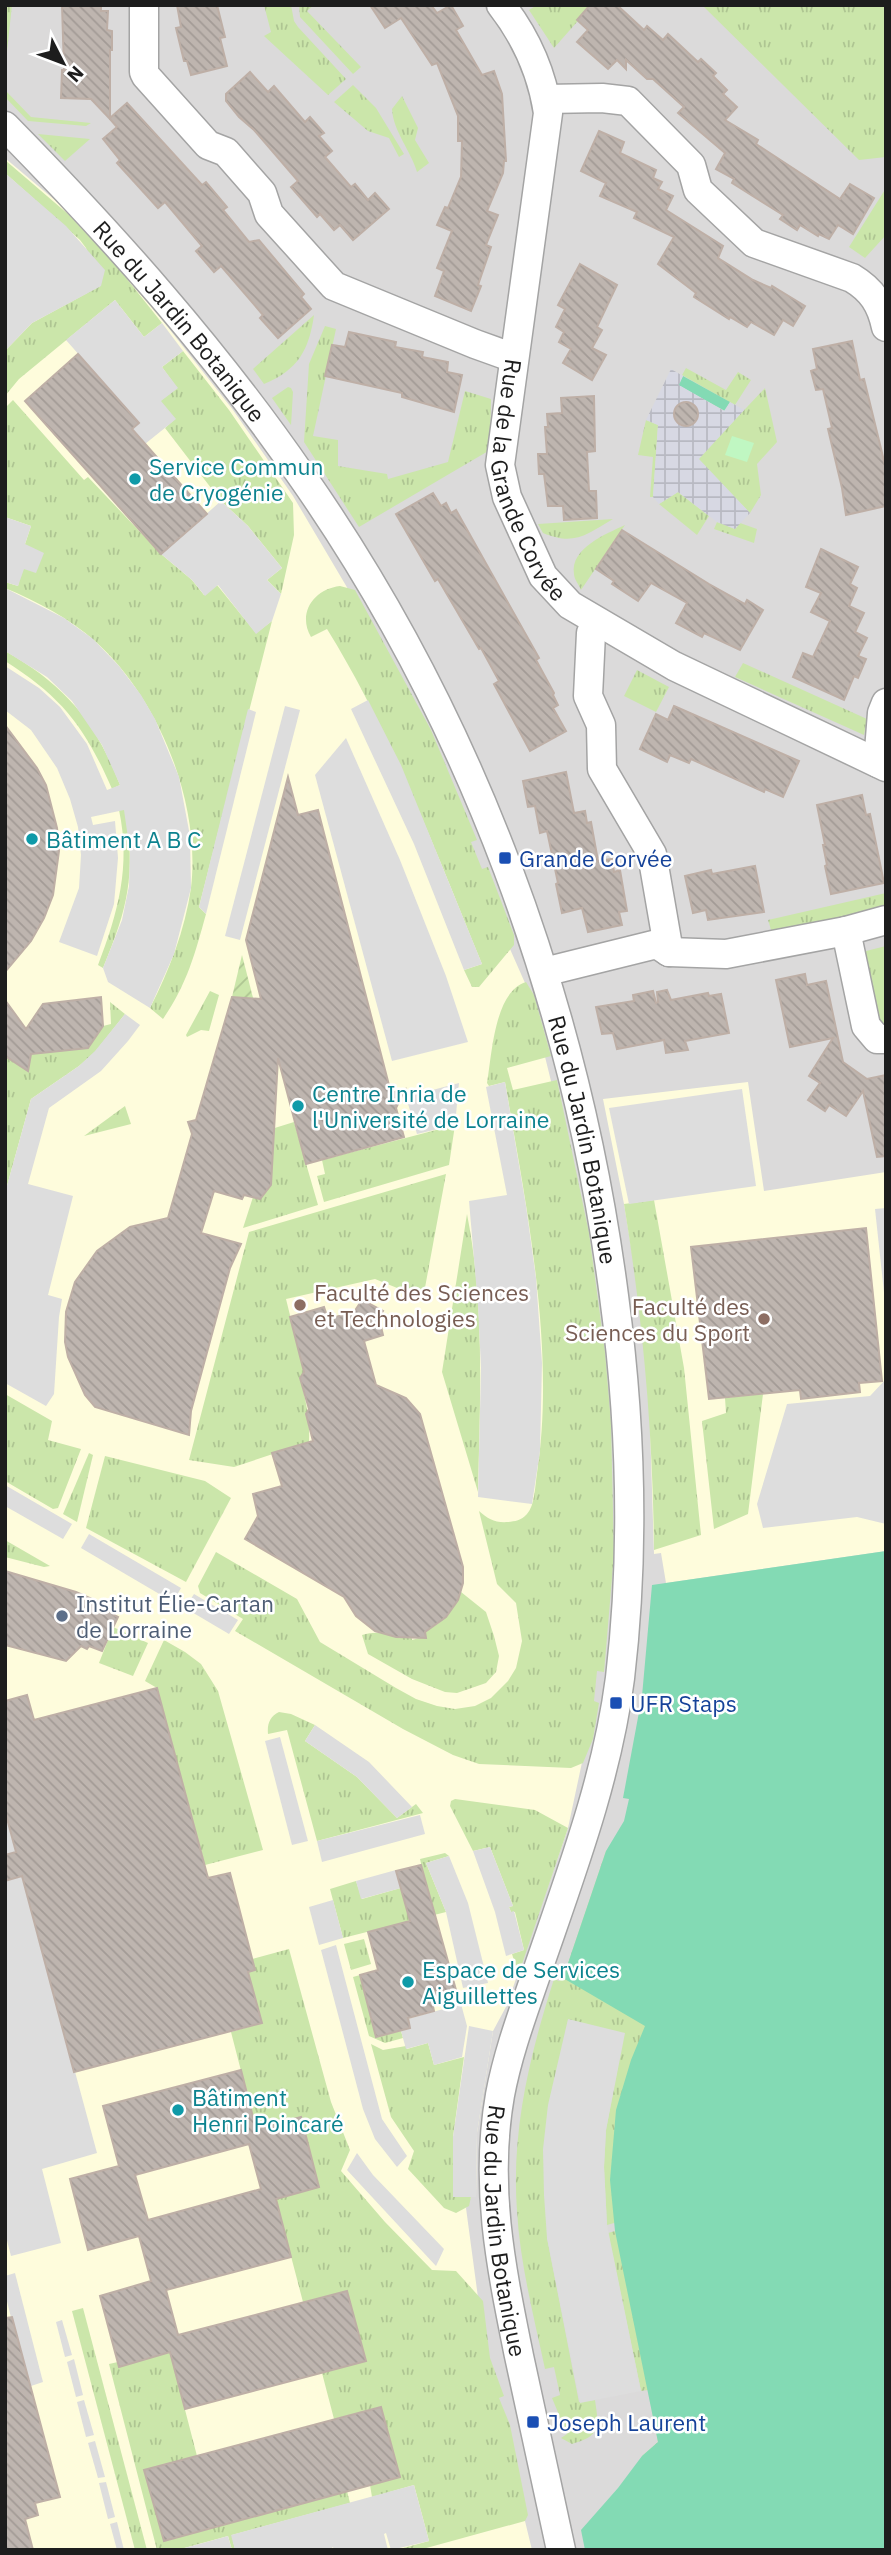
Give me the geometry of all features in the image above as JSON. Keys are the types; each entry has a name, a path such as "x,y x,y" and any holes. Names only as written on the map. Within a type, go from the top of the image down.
{"street":[{"path":"144,5 146,76 208,145 226,152 245,173 265,197 269,214 334,286 514,358"},
{"name":"Rue de la Grande Corvée","path":"501,5 524,38 538,70 546,99 546,134 500,465 507,497 543,576 570,605 674,666 882,765"},
{"path":"546,99 602,98 628,101 691,165 698,190 739,231 763,248 861,283 877,299 886,327"},
{"name":"Rue du Jardin Botanique","path":"5,126 75,197 168,301 235,383 307,484 387,611 448,731 505,858 547,980 584,1121 610,1259 625,1404 630,1519 626,1622 617,1703 591,1815 508,2060 496,2124 493,2184 500,2267 561,2550"},
{"path":"547,980 661,963 669,952 652,854 602,769 601,725 589,696 591,634 597,622"},
{"path":"882,765 882,713 886,703"},
{"path":"669,952 726,954 846,931 886,920"},
{"path":"846,931 866,1026 877,1039 886,1039"}],"shaded area":[{"path":"5,5 886,5 886,2550 5,2550"},
{"name":"Faculté des Sciences et Technologies","path":"5,158 69,212 115,260 233,410 293,496 361,611 529,992 571,1162 584,1753 568,1828 507,2005 493,2031 477,2133 476,2197 471,2197 466,2208 479,2305 505,2438 532,2550 5,2550"},
{"path":"5,173 66,226 105,270 101,286 32,323 5,351"},
{"path":"115,300 144,337 162,323 183,351 162,367 178,388 161,401 176,419 145,444 132,429 139,423 66,340"},
{"path":"671,369 683,376 679,385 724,411 730,402 744,410 699,459 750,513 735,529 717,522 678,492 659,504 653,497 658,425 646,420","holes":["687,402 696,406 698,414 694,423 685,426 677,422 674,412 678,405"]},
{"path":"221,501 248,526 282,568 267,580 281,594 272,621 256,634 218,585 205,596 192,580 161,554"},
{"path":"5,517 31,526 25,544 44,553 36,573 24,569 18,586 5,582"},
{"path":"5,588 64,618 93,639 119,666 155,719 179,777 190,836 191,888 174,954 150,1008 108,982 103,968 122,920 129,886 130,852 124,810 91,817 93,825 115,821 118,858 114,904 97,956 59,942 79,888 81,855 78,827 57,768 31,730 5,710 5,666 39,688 60,707 87,744 107,790 120,785 102,745 72,701 47,677 5,651"},
{"path":"368,700 401,765 482,964 464,970 414,844 351,709"},
{"path":"285,706 300,710 240,940 225,936"},
{"path":"248,709 256,712 206,914 199,907"},
{"path":"346,738 400,860 446,976 468,1042 392,1061 315,775"},
{"path":"125,1014 140,1025 128,1041 101,1071 49,1108 28,1184 73,1196 48,1295 62,1299 54,1394 46,1406 5,1383 5,1193 31,1099 79,1066"},
{"path":"505,1082 536,1278 542,1363 540,1451 532,1504 478,1497 481,1368 469,1201 507,1195 486,1087"},
{"name":"Faculté des Sciences du Sport","path":"748,1082 764,1191 886,1172 886,1551 666,1583 661,1553 654,1554 649,1394 639,1295 603,1099"},
{"path":"459,1083 455,1125 417,1134 406,1097"},
{"path":"742,1089 756,1186 629,1204 609,1108"},
{"path":"886,1208 886,1311 875,1209"},
{"path":"886,1379 886,1524 857,1517 763,1528 757,1504 787,1404 870,1396"},
{"path":"5,1485 72,1524 63,1539 5,1506"},
{"path":"89,1534 181,1588 173,1602 81,1548"},
{"path":"194,1594 238,1620 229,1634 185,1608"},
{"path":"315,1725 369,1762 412,1807 397,1818 357,1777 305,1741"},
{"path":"280,1737 308,1841 292,1845 265,1741"},
{"path":"5,1813 97,2153 42,2169 61,2243 11,2256 5,2233"},
{"path":"420,1815 425,1834 322,1862 317,1841"},
{"path":"490,1847 513,1906 509,1907 511,1912 514,1911 524,1950 506,1956 495,1912 473,1851"},
{"path":"449,1856 468,1903 488,1983 463,1988 446,1912 426,1863"},
{"path":"396,1870 401,1888 361,1899 356,1881"},
{"path":"333,1900 343,1938 319,1945 309,1907"},
{"path":"336,1945 382,2119 407,2156 397,2167 375,2139 363,2109 321,1950"},
{"path":"461,2004 467,2026 462,2057 434,2065 428,2043 406,2049 401,2031 410,2028 408,2019"},
{"path":"568,2019 625,2033 606,2130 604,2167 607,2225 641,2391 580,2403 547,2238 544,2195 543,2149 548,2105"},
{"path":"469,2026 493,2031 477,2133 476,2197 453,2197 453,2137"},
{"path":"357,2153 373,2175 444,2249 436,2266 347,2170"},
{"path":"15,2273 43,2382 28,2387 5,2293 5,2276"},
{"path":"62,2320 72,2355 65,2357 56,2322"},
{"path":"74,2359 83,2395 76,2397 67,2362"},
{"path":"84,2400 94,2435 86,2437 77,2402"},
{"path":"95,2441 105,2477 98,2478 88,2443"},
{"path":"106,2482 115,2517 108,2519 99,2483"},
{"path":"414,2485 429,2541 391,2550 386,2533 384,2534 388,2550 334,2550 333,2547 329,2550 235,2550 231,2535"},
{"path":"117,2522 124,2550 117,2550 110,2524"},
{"path":"228,2536 232,2550 177,2550 203,2543"}],"green space":[{"path":"5,5 12,5 5,70"},
{"path":"264,5 291,5 298,27 346,79 328,95 264,36 271,32"},
{"path":"299,5 314,5 307,11 361,67 353,74 300,17"},
{"path":"537,5 592,5 554,48 529,10"},
{"path":"702,5 886,5 886,157 859,160"},
{"path":"353,85 376,108 404,154 399,157 389,138 368,131 334,102"},
{"path":"5,90 31,117 91,123 86,126 28,121 5,97"},
{"path":"402,96 418,128 415,140 429,163 417,172 393,117 392,109"},
{"path":"38,134 90,139 65,161"},
{"path":"5,160 68,214 115,264 162,323 144,337 115,300 19,379 5,396 5,351 32,323 100,286 86,248 80,240 5,173"},
{"path":"886,188 886,235 865,258 849,247"},
{"path":"314,315 309,339 300,357 285,372 264,384 253,369"},
{"path":"325,326 336,329 313,436 338,440 338,466 387,474 388,479 448,462 465,391 491,399 490,450 359,527 304,442 309,364"},
{"path":"183,351 229,410 293,503 294,535 281,594 267,580 282,568 248,526 221,501 165,428 175,419 160,401 177,388 162,367"},
{"path":"686,368 726,390 738,372 751,380 735,405 682,375"},
{"path":"683,376 730,402 725,411 678,385"},
{"path":"288,387 293,392 291,425 272,398"},
{"path":"765,388 777,442 757,464 761,495 750,513 698,459"},
{"path":"13,400 84,480 88,477 204,595 217,585 256,633 272,621 199,907 206,914 184,981 163,1019 150,1008 175,950 191,888 192,855 182,788 171,754 156,722 119,665 75,625 5,588 5,582 18,586 31,526 5,517 5,408"},
{"path":"646,420 658,425 653,497 650,497 653,457 638,455"},
{"path":"732,436 754,443 747,462 725,455"},
{"path":"678,492 709,516 697,535 659,504"},
{"path":"613,519 572,539 543,533 538,524"},
{"path":"717,522 735,529 740,523 757,529 754,543 714,529"},
{"path":"625,525 581,590 574,574 574,565 583,549"},
{"path":"340,586 355,590 431,730 477,840 471,842 482,869 488,867 514,935 514,945 479,987 472,987 464,970 482,964 392,751 327,629 311,637 307,628 307,611 310,604 323,592"},
{"path":"5,651 44,677 76,707 100,742 120,785 112,789 92,748 70,715 42,687 5,661"},
{"path":"743,663 867,719 864,735 735,677"},
{"path":"637,670 669,687 656,712 624,696"},
{"path":"119,810 125,810 128,833 128,890 119,927 103,968 98,965 117,908 123,870 124,851"},
{"path":"886,893 886,907 772,933 768,920"},
{"path":"886,946 886,1028 882,1029 862,952"},
{"path":"242,955 260,1025 232,997"},
{"path":"526,982 534,995 551,1056 507,1068 513,1090 557,1080 589,1233 605,1352 611,1423 614,1555 604,1672 597,1671 594,1701 599,1703 593,1739 583,1763 571,1768 479,1764 453,1755 403,1729 235,1631 243,1619 200,1593 198,1586 216,1552 297,1599 320,1642 416,1699 437,1706 455,1709 475,1706 491,1698 508,1681 516,1668 522,1641 516,1603 497,1584 479,1511 492,1520 503,1522 518,1520 527,1514 534,1495 542,1426 541,1327 522,1178 505,1082 489,1086 487,1083 493,1041 501,1011 515,988"},
{"path":"210,991 219,995 209,1031 201,1030 187,1037 186,1035"},
{"path":"110,1002 125,1014 95,1052 31,1099 5,1193 5,1056 88,1048 103,1026 111,1024"},
{"path":"125,1106 131,1124 84,1136"},
{"path":"294,1122 318,1205 243,1228 253,1197 260,1199 270,1184 271,1167 265,1131"},
{"path":"455,1125 449,1165 324,1202 317,1176 325,1174 322,1160"},
{"path":"446,1174 424,1293 407,1292 375,1279 286,1299 304,1372 300,1378 307,1410 309,1442 234,1467 189,1460 249,1232"},
{"path":"654,1200 684,1368 701,1535 654,1550 646,1377 624,1204"},
{"path":"467,1214 479,1317 478,1492 442,1372"},
{"path":"5,1394 52,1421 48,1440 81,1449 58,1508 53,1509 5,1481"},
{"path":"763,1394 748,1514 714,1529 702,1421 726,1413 725,1398"},
{"path":"89,1453 93,1455 77,1522 63,1514"},
{"path":"105,1456 205,1481 231,1498 186,1582 86,1528"},
{"path":"5,1540 50,1566 44,1567 5,1557"},
{"path":"886,1551 886,2550 585,2550 581,2530 642,2456 658,2442 615,2231 610,2180 616,2110 631,2060 645,2026 563,1978 606,1851 624,1821 629,1799 623,1798 642,1696 652,1585"},
{"path":"461,1592 486,1612 494,1636 499,1656 496,1672 486,1683 457,1693 445,1692 412,1679 368,1654 362,1635 382,1633 411,1636 412,1640 425,1636 424,1631 447,1616"},
{"path":"113,1627 148,1643 133,1676 99,1663"},
{"path":"164,1640 201,1664 218,1691 263,1850 205,1865 157,1688 145,1681"},
{"path":"279,1712 291,1714 315,1725 305,1741 357,1777 397,1818 416,1804 423,1813 317,1841 287,1730 268,1734 270,1721"},
{"path":"709,1793 657,2211 607,2225 604,2167 606,2130 624,2033 547,2238 579,2402 595,2400 596,2429 588,2438 572,2444 561,2438 567,2434 552,2398 560,2395 554,2367 545,2369 521,2251 516,2181 517,2152 530,2064 554,1979 559,1981 563,1978 606,1851"},
{"path":"455,1799 535,1810 568,1828 521,1967 517,1970 512,1954 524,1950 515,1912 511,1912 509,1907 513,1906 490,1847 473,1851 450,1806"},
{"path":"445,1853 449,1856 426,1863 446,1912 343,1938 330,1889 356,1881 362,1899 425,1881 420,1859"},
{"path":"364,1939 371,1964 351,1970 344,1944"},
{"path":"289,1949 331,2102 350,2150 341,2171 385,2222 432,2270 456,2271 483,2301 490,2358 504,2396 499,2398 510,2425 528,2515 525,2521 419,2550 396,2550 429,2541 414,2485 372,2497 370,2485 400,2477 381,2407 334,2419 322,2373 366,2361 347,2291 303,2302 276,2199 319,2187 301,2117 256,2129 231,2032 262,2023 248,1972 255,1969 252,1959"},
{"path":"360,1975 376,2037 401,2031 403,2038 385,2043 369,2036 353,1977"},
{"path":"428,2043 434,2065 464,2057 453,2137 453,2196 471,2197 469,2206 456,2213 444,2208 408,2169 414,2151 391,2117 371,2044 383,2050 406,2046 407,2049"},
{"path":"644,2223 655,2335 659,2468 642,2456 658,2442 648,2390 641,2391 608,2233"},
{"path":"83,2308 147,2550 135,2550 72,2311"},
{"path":"170,2352 197,2456 144,2470 164,2540 347,2491 350,2503 232,2535 235,2550 232,2550 228,2536 177,2550 157,2550 109,2364 118,2362 120,2366"}],"building":[{"path":"62,5 101,5 101,11 108,11 107,30 112,31 110,118 127,103 202,185 206,182 227,207 223,210 249,242 259,240 304,294 301,297 311,309 278,338 260,318 263,315 221,266 214,272 196,251 202,246 165,202 158,208 117,163 120,160 103,139 117,127 110,119 91,99 61,98 64,70"},
{"path":"177,5 217,5 225,37 220,38 227,66 191,75 187,61 184,61 176,28 181,27"},
{"path":"370,5 431,5 437,13 451,5 463,26 456,30 482,75 494,71 502,94 506,161 487,211 498,215 486,245 491,247 471,311 435,296 444,271 437,268 452,231 437,225 445,207 448,208 461,177 462,141 458,141 458,116 437,63 432,65 401,18 385,28"},
{"path":"590,5 617,5 644,30 647,26 663,40 668,34 698,62 701,59 716,73 713,76 727,90 723,94 737,107 725,120 758,140 756,144 840,199 850,184 874,198 853,234 838,225 829,239 800,225 797,230 780,219 783,215 732,183 734,179 716,169 725,153 678,113 684,107 653,79 647,79 626,60 626,69 617,60 608,69 577,42 588,30 577,20"},
{"path":"250,72 268,92 274,86 305,122 310,117 324,133 319,136 332,151 325,157 351,187 355,184 368,200 375,193 389,209 353,240 340,225 334,230 320,214 317,217 291,187 298,181 226,101 226,94"},
{"path":"599,131 624,142 620,153 656,170 653,178 662,182 658,189 673,196 666,210 723,246 718,258 753,280 771,288 772,286 805,306 793,326 783,320 774,335 751,322 747,327 730,317 729,319 694,297 696,293 658,264 674,237 634,218 637,212 600,196 606,183 581,171"},
{"path":"580,264 617,285 597,327 602,330 592,348 606,355 592,380 563,363 571,349 559,342 564,332 556,327 565,309 558,305"},
{"path":"349,332 396,342 395,347 423,352 422,357 448,362 447,372 462,375 454,412 402,397 402,393 325,376 332,345 345,347"},
{"path":"852,341 860,380 864,379 886,469 886,506 846,515 828,429 832,428 823,389 816,390 811,371 817,369 813,349"},
{"name":"Service Commun de Cryogénie","path":"78,354 139,423 132,429 207,514 161,554 25,401"},
{"path":"594,396 595,451 587,452 589,491 596,491 597,518 564,520 563,506 548,506 544,474 539,474 538,454 547,454 547,414 562,413 561,398"},
{"path":"686,402 694,406 698,414 694,422 686,426 678,422 674,414 678,406"},
{"path":"433,493 441,506 446,503 451,513 456,510 539,658 536,660 554,693 558,705 553,708 566,731 530,751 494,684 499,681 481,648 479,649 438,579 435,581 396,514"},
{"path":"622,530 709,584 745,604 747,600 763,610 740,650 704,633 702,637 676,623 687,603 651,583 638,601 612,584 614,581 596,569"},
{"path":"821,549 858,567 850,584 857,588 849,606 864,613 855,632 867,638 858,656 866,659 858,678 854,676 844,700 793,677 803,653 813,657 830,621 811,612 821,593 806,587"},
{"path":"674,706 799,761 783,797 765,789 764,792 691,759 689,763 670,755 667,762 640,749 656,714 668,720"},
{"name":"Bâtiment A B C","path":"5,725 37,768 46,785 57,828 59,851 53,895 44,918 31,941 5,972"},
{"path":"566,772 574,813 585,811 587,823 591,822 598,861 612,859 614,872 620,870 627,911 619,912 622,925 588,932 582,908 562,913 547,831 540,833 535,806 528,807 523,781"},
{"name":"Centre Inria de l'Université de Lorraine","path":"288,777 298,815 318,810 391,1093 405,1089 396,1108 404,1137 306,1164 278,1058 271,1185 260,1199 244,1195 242,1199 214,1191 201,1233 241,1244 230,1268 191,1411 189,1435 95,1407 85,1395 68,1357 65,1342 66,1312 75,1282 97,1251 130,1227 168,1218 192,1134 188,1122 196,1120 232,997 261,999 246,940"},
{"path":"862,795 866,815 870,814 884,883 831,894 817,805"},
{"path":"755,866 764,912 708,920 706,910 693,913 685,876 711,870 712,874"},
{"path":"805,974 807,985 826,981 843,1062 867,1079 886,1075 886,1156 877,1157 863,1091 846,1116 829,1105 825,1111 808,1100 820,1083 809,1076 833,1038 790,1047 776,980"},
{"path":"667,990 671,1000 708,993 709,996 721,994 729,1033 685,1041 688,1050 666,1053 664,1040 617,1049 613,1033 602,1034 596,1007 634,1001 633,995 653,991 656,1003 657,992"},
{"path":"101,997 103,1026 88,1048 31,1054 28,1071 5,1056 5,1000 26,1029 43,1004"},
{"path":"866,1228 882,1381 859,1383 860,1392 801,1399 800,1390 709,1399 691,1247"},
{"path":"362,1300 383,1311 379,1318 383,1335 364,1341 376,1385 406,1398 420,1414 463,1567 463,1583 458,1600 446,1617 425,1632 426,1638 396,1637 375,1631 356,1616 344,1597 245,1539 258,1516 253,1494 282,1486 272,1453 313,1441 306,1414 309,1409 300,1378 304,1372 290,1317 324,1307 328,1319 354,1312"},
{"name":"Institut Élie-Cartan de Lorraine","path":"5,1571 76,1592 117,1610 114,1615 118,1617 102,1651 81,1646 66,1661 5,1645"},
{"path":"157,1688 208,1878 230,1873 255,1970 248,1972 262,2023 74,2072 22,1876 5,1881 5,1855 16,1852 5,1811 5,1701 27,1695 34,1720"},
{"name":"Espace de Services Aiguillettes","path":"421,1865 456,1990 431,1997 434,2011 408,2018 410,2028 376,2037 360,1975 378,1970 368,1932 410,1921 396,1871"},
{"path":"241,2070 256,2129 301,2117 319,2187 276,2199 291,2257 166,2290 178,2335 347,2291 366,2361 185,2409 170,2352 119,2367 100,2296 151,2281 139,2236 88,2250 70,2179 119,2166 103,2106","holes":["249,2144 261,2189 148,2220 135,2175"]},
{"path":"12,2317 60,2497 35,2503 38,2515 25,2519 33,2550 5,2550 5,2318"},
{"path":"381,2407 400,2477 164,2541 144,2470"}],"place":[{"name":"Service Commun de Cryogénie","path":"135,479"},
{"name":"Bâtiment A B C","path":"32,839"},
{"name":"Grande Corvée","path":"505,858"},
{"name":"Centre Inria de l'Université de Lorraine","path":"298,1106"},
{"name":"Faculté des Sciences et Technologies","path":"300,1305"},
{"name":"Faculté des Sciences du Sport","path":"764,1319"},
{"name":"Institut Élie-Cartan de Lorraine","path":"62,1616"},
{"name":"UFR Staps","path":"616,1703"},
{"name":"Espace de Services Aiguillettes","path":"408,1982"},
{"name":"Bâtiment Henri Poincaré","path":"178,2110"},
{"name":"Joseph Laurent","path":"533,2422"}]}
